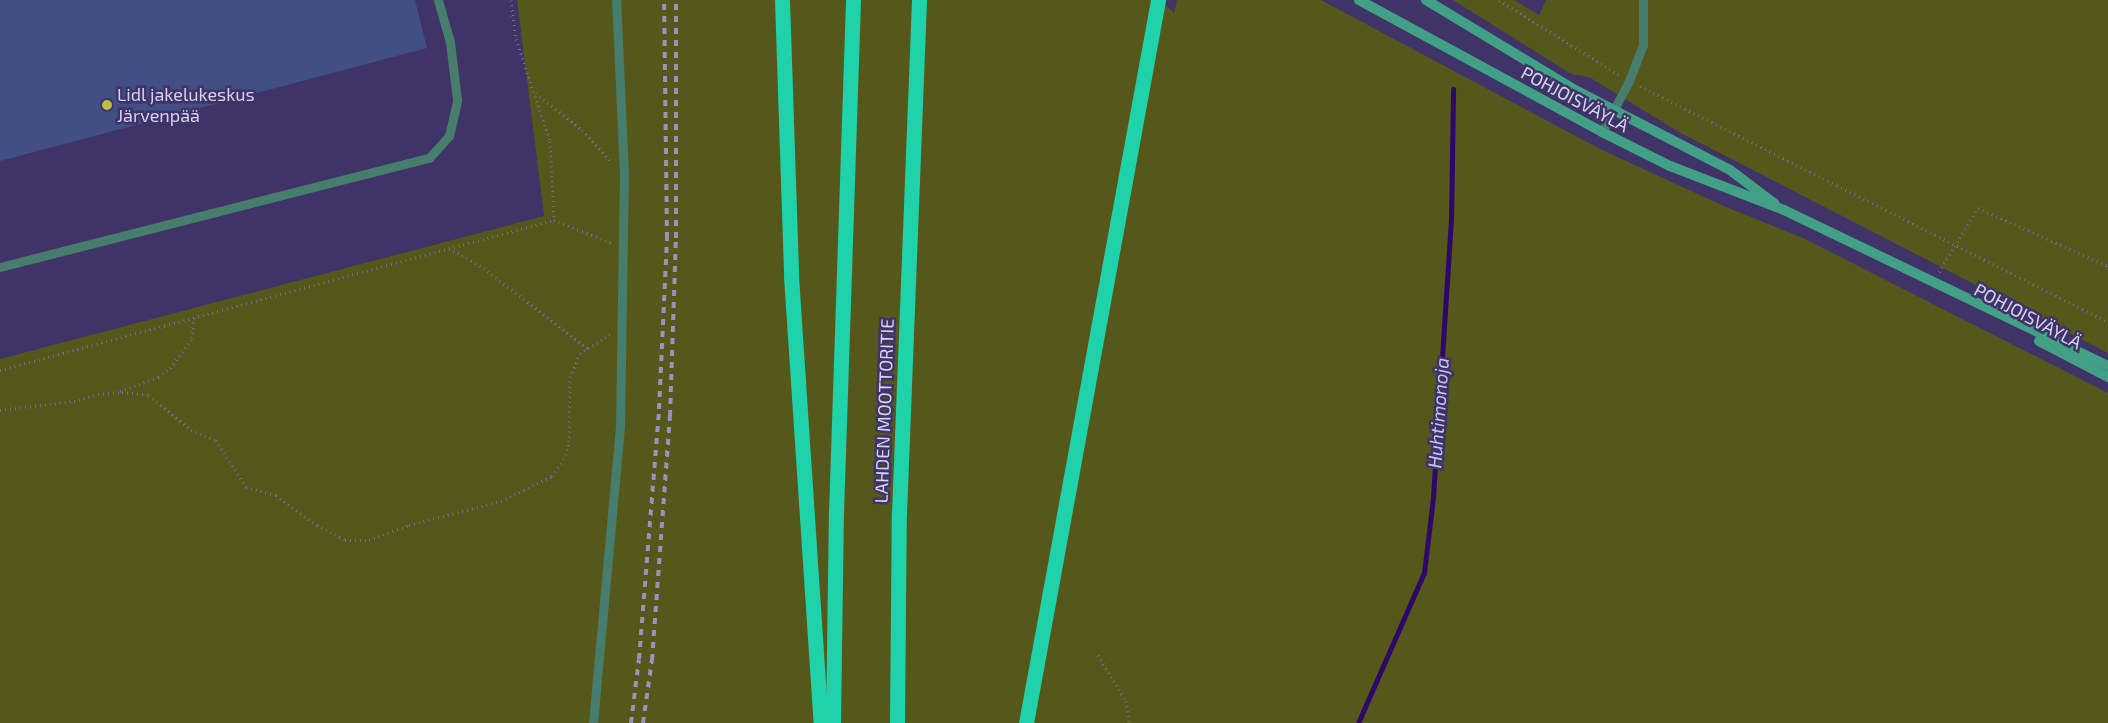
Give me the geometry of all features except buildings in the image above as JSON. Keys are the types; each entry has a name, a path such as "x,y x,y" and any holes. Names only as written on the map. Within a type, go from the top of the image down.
{"highway":[{"path":"776,0 783,56"},
{"path":"782,0 791,276 821,723"},
{"path":"833,723 848,118 854,0"},
{"name":"LAHDEN MOOTTORITIE","path":"897,723 899,514 919,0"},
{"path":"1026,723 1158,1"}],"main road":[{"name":"POHJOISVÄYLÄ","path":"1359,0 1602,132 1714,185 1784,210 1932,284 2108,377"},
{"name":"POHJOISVÄYLÄ","path":"1426,0 1524,61 1613,110 1730,170 1784,210"},
{"name":"POHJOISVÄYLÄ","path":"1932,284 2108,366"}],"lane":[{"path":"0,267 429,158 449,136 457,100 450,42 438,0"},
{"path":"592,723 620,427 624,174 616,0"},
{"path":"1602,132 1629,81 1643,45 1643,0"}],"path":[{"path":"511,0 516,39 536,93 550,141 554,220"},
{"path":"1499,0 1629,81 2108,322"},
{"path":"536,93 582,130 624,174"},
{"path":"1932,284 1978,208 2108,266"},
{"path":"0,370 554,220 624,248"},
{"path":"449,248 484,268 588,348"},
{"path":"0,410 117,392 159,377 170,368 192,338 194,317"},
{"path":"117,392 149,396 191,430 216,440 246,487 276,495 317,525 345,540 369,540 409,525 501,501 552,476 566,455 569,442 570,377 580,354 622,328"},
{"path":"1098,656 1126,701 1129,723"}],"shaded area":[{"path":"517,0 1160,0 1174,13 1177,0 1321,0 1600,149 1726,207 1805,239 2108,393 2108,723 0,723 0,359 544,216"},
{"path":"1453,0 1514,0 1539,15 1546,0 2108,0 2108,353 1679,132 1589,77 1571,74"}],"waterway":[{"name":"Huhtimonoja","path":"1358,723 1424,573 1433,497 1451,222 1453,89"}],"railway":[{"path":"631,723 639,659 659,409 667,238 664,0"},
{"path":"643,723 652,660 670,416 676,238 676,0"}],"place":[{"name":"Lidl jakelukeskus Järvenpää","path":"107,105"}]}
